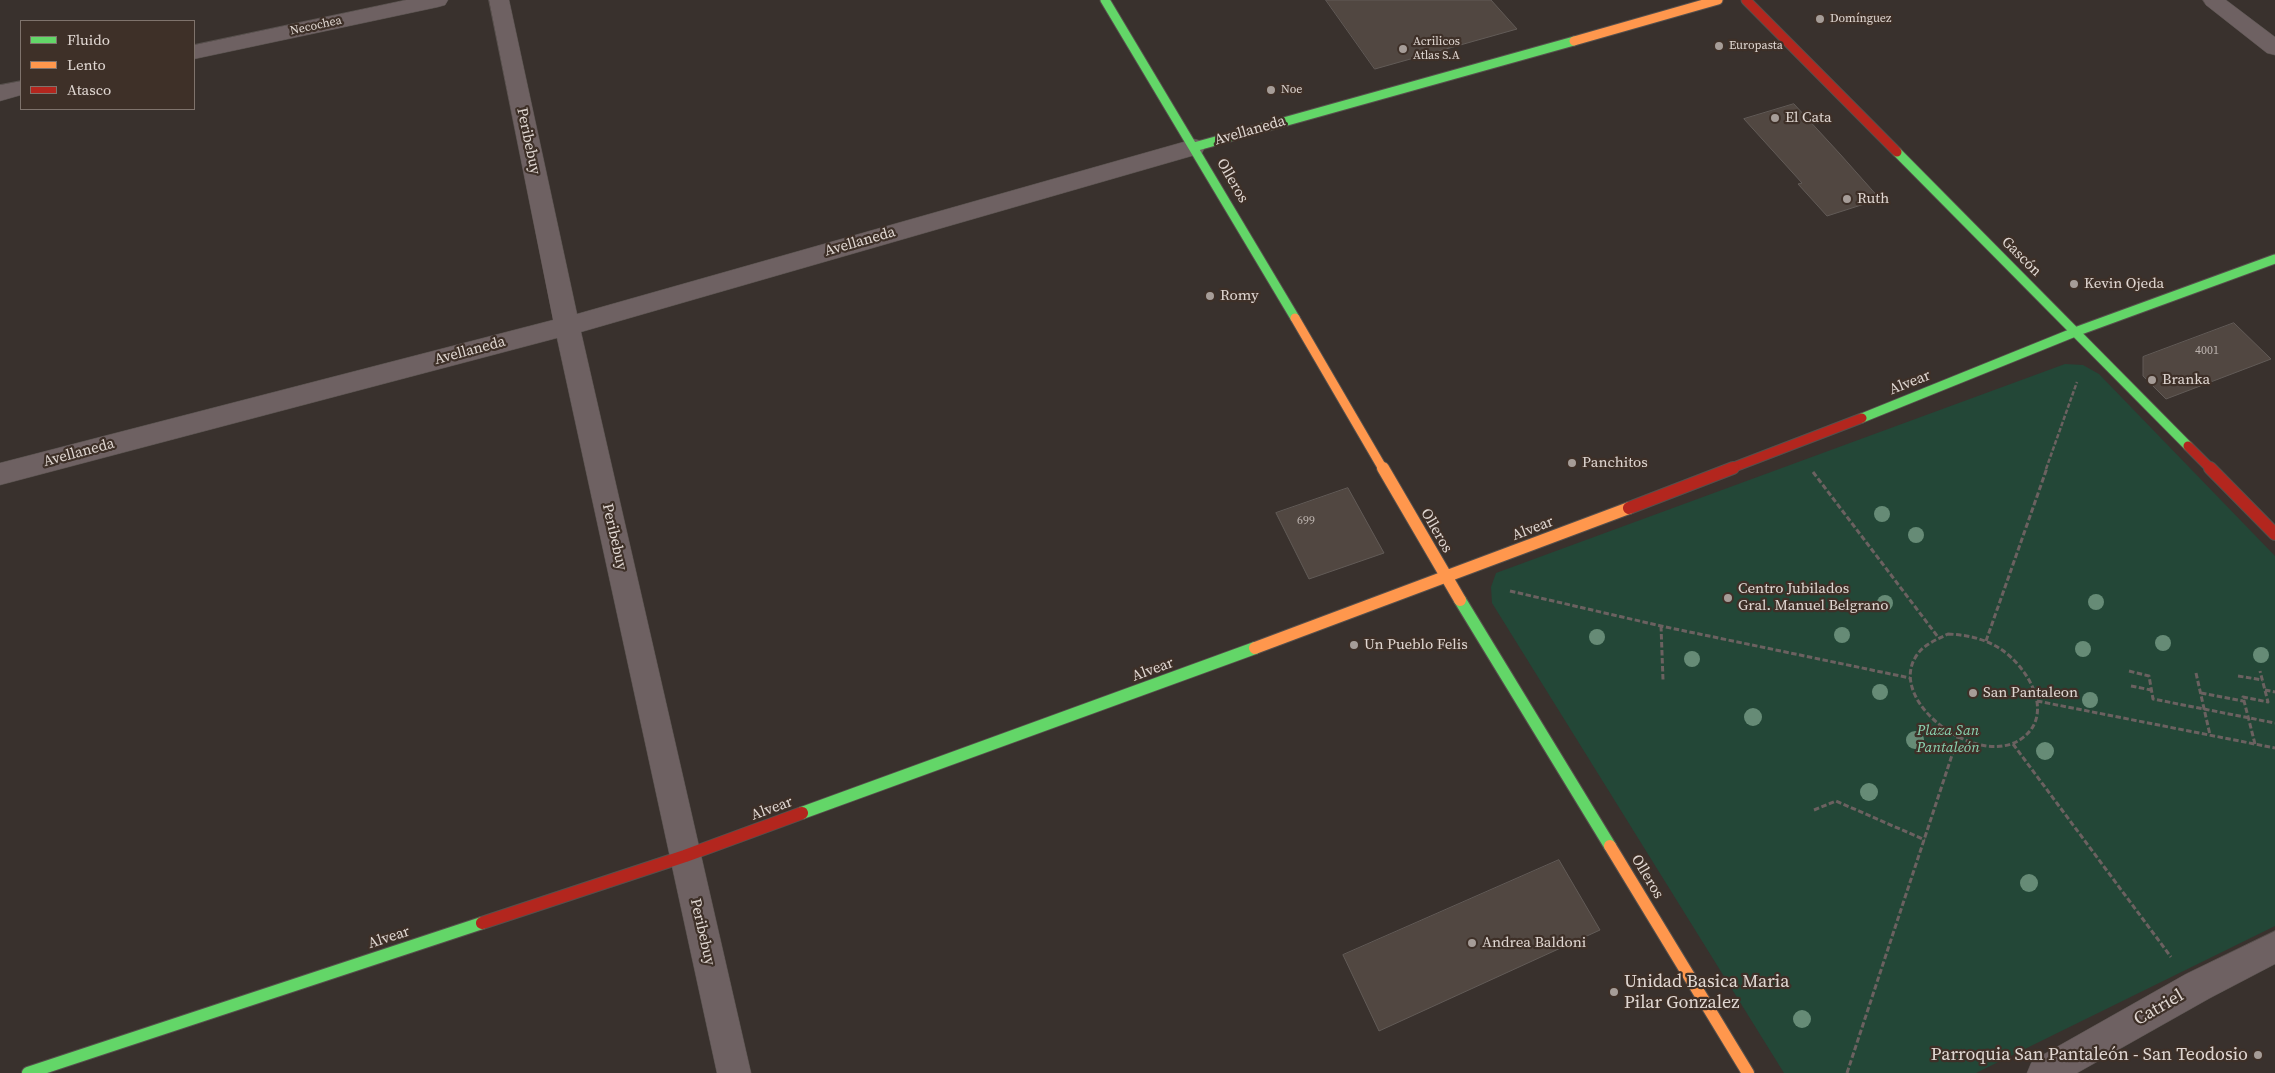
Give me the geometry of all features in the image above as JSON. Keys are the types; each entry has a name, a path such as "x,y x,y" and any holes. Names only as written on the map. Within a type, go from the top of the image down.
{"street":[{"name":"Necochea","path":"195,52 438,0"},
{"name":"Peribebuy","path":"499,0 567,326 734,1073"},
{"name":"Olleros","path":"1105,0 1194,147 1446,578 1748,1073"},
{"name":"Avellaneda","path":"0,474 567,326 1718,0"},
{"name":"Gascón","path":"1746,0 2275,534"},
{"path":"2213,0 2275,48"},
{"path":"0,93 20,88"},
{"name":"Alvear","path":"28,1073 685,856 1446,578 1792,446 2075,332 2275,259"},
{"name":"Catriel","path":"2044,1073 2198,986 2275,947"}],"path":[{"path":"1986,641 2080,374"},
{"path":"1809,468 1938,637"},
{"path":"1500,589 1661,626 1910,678"},
{"path":"1661,626 1663,680"},
{"path":"1948,634 1967,635 1986,641 2005,652 2021,666 2032,683 2037,701 2037,719 2028,734 2013,744 1993,747 1970,743 1948,732 1930,716 1916,697 1910,678 1911,661 1919,648 1932,638 1948,634"},
{"path":"2129,671 2149,676 2153,699 2275,723"},
{"path":"2254,744 2243,697 2268,702 2260,671"},
{"path":"2196,673 2210,735"},
{"path":"2238,676 2263,680"},
{"path":"2131,686 2151,690"},
{"path":"2265,690 2275,692"},
{"path":"2201,693 2244,701"},
{"path":"2037,701 2275,748"},
{"path":"1847,1073 1958,737"},
{"path":"2013,744 2176,964"},
{"path":"1814,810 1836,801 1925,840"}],"green space":[{"name":"Plaza San Pantaleón","path":"2065,364 2083,365 2099,374 2275,556 2275,926 1976,1073 1784,1073 1492,603 1491,587 1496,573"}],"building":[{"name":"Acrilicos Atlas S.A","path":"1326,0 1491,0 1517,29 1375,69"},
{"path":"1794,104 1880,199 1827,216 1798,184 1802,183 1744,119"},
{"path":"2234,323 2271,359 2166,399 2143,376 2143,357"},
{"path":"1348,488 1384,553 1309,579 1276,513"},
{"name":"Andrea Baldoni","path":"1559,860 1600,930 1379,1031 1343,955"}],"traffic: fast":[{"path":"1105,0 1295,318"},
{"path":"1194,147 1574,41"},
{"path":"1897,152 2188,446"},
{"path":"1862,418 2075,332 2275,259"},
{"path":"1460,600 1610,846"},
{"path":"802,813 1255,648"},
{"path":"28,1073 482,923"}],"traffic: slow":[{"path":"1574,41 1718,0"},
{"path":"1295,318 1460,600"},
{"path":"1255,648 1629,508"},
{"path":"1610,846 1748,1073"}],"traffic: jam":[{"path":"1746,0 1897,152"},
{"path":"1629,508 1862,418"},
{"path":"2188,446 2275,534"},
{"path":"482,923 685,856 802,813"}],"place":[{"name":"Domínguez","path":"1820,19"},
{"name":"Europasta","path":"1719,46"},
{"name":"Acrilicos Atlas S.A","path":"1403,49"},
{"name":"Noe","path":"1271,90"},
{"name":"El Cata","path":"1775,118"},
{"name":"Ruth","path":"1847,199"},
{"name":"Kevin Ojeda","path":"2074,284"},
{"name":"Romy","path":"1210,296"},
{"name":"Branka","path":"2152,380"},
{"name":"Panchitos","path":"1572,463"},
{"name":"Centro Jubilados Gral. Manuel Belgrano","path":"1728,598"},
{"name":"Un Pueblo Felis","path":"1354,645"},
{"name":"San Pantaleon","path":"1973,693"},
{"name":"Andrea Baldoni","path":"1472,943"},
{"name":"Unidad Basica Maria Pilar Gonzalez","path":"1614,992"},
{"name":"Parroquia San Pantaleón - San Teodosio","path":"2258,1055"}]}
